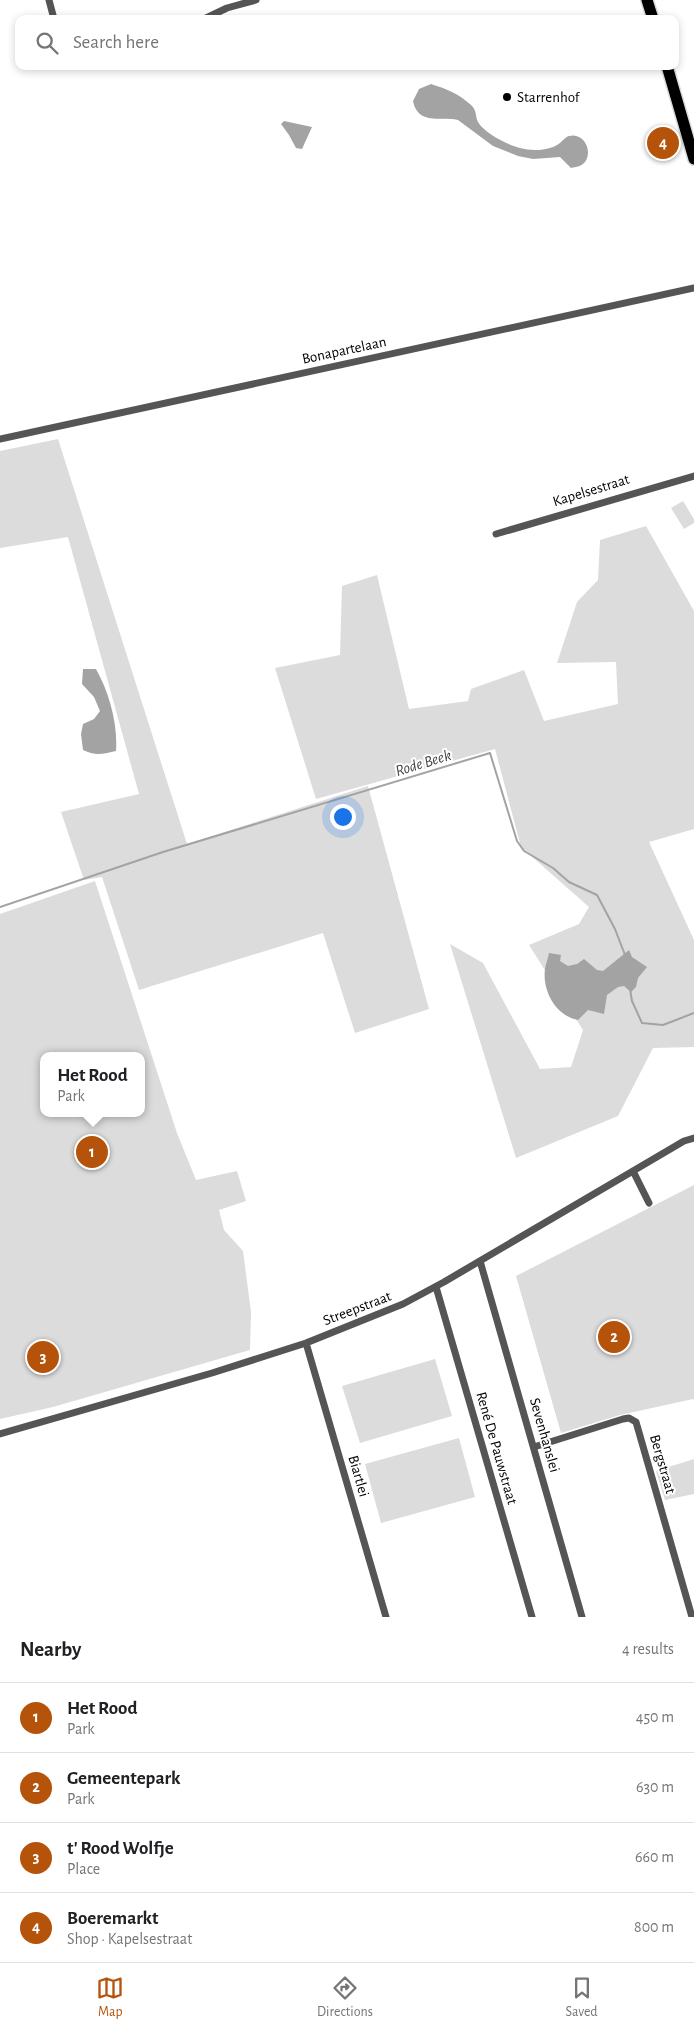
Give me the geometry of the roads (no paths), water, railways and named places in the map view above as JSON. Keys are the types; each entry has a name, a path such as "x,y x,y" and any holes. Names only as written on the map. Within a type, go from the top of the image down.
{"main road":[{"path":"647,0 651,15"},
{"path":"667,70 694,159"}],"street":[{"path":"49,0 53,15"},
{"path":"212,15 227,8 256,0"},
{"name":"Bonapartelaan","path":"0,439 694,288"},
{"name":"Kapelsestraat","path":"496,534 694,476"},
{"name":"Streepstraat","path":"0,1434 248,1362 306,1342 403,1304 436,1287 633,1170 684,1141 694,1138"},
{"path":"633,1170 649,1203"},
{"name":"Sevenhanslei","path":"480,1261 582,1617"},
{"name":"René De Pauwstraat","path":"436,1287 532,1617"},
{"name":"Biartlei","path":"306,1342 386,1617"},
{"name":"Bergstraat","path":"534,1447 623,1419 629,1418 634,1420 644,1445 692,1617"}],"waterway":[{"name":"Rode Beek","path":"0,907 163,852 490,753 517,841 524,851 553,868 569,882 597,895 615,929 625,955"},
{"name":"Rode Beek","path":"630,989 632,1001 642,1023 663,1025 694,1013"}],"place":[{"name":"Starrenhof","path":"507,97"},
{"name":"Boeremarkt","path":"663,143"},
{"name":"Het Rood","path":"92,1152"},
{"name":"Gemeentepark","path":"614,1337"},
{"name":"t' Rood Wolfje","path":"43,1357"}]}
